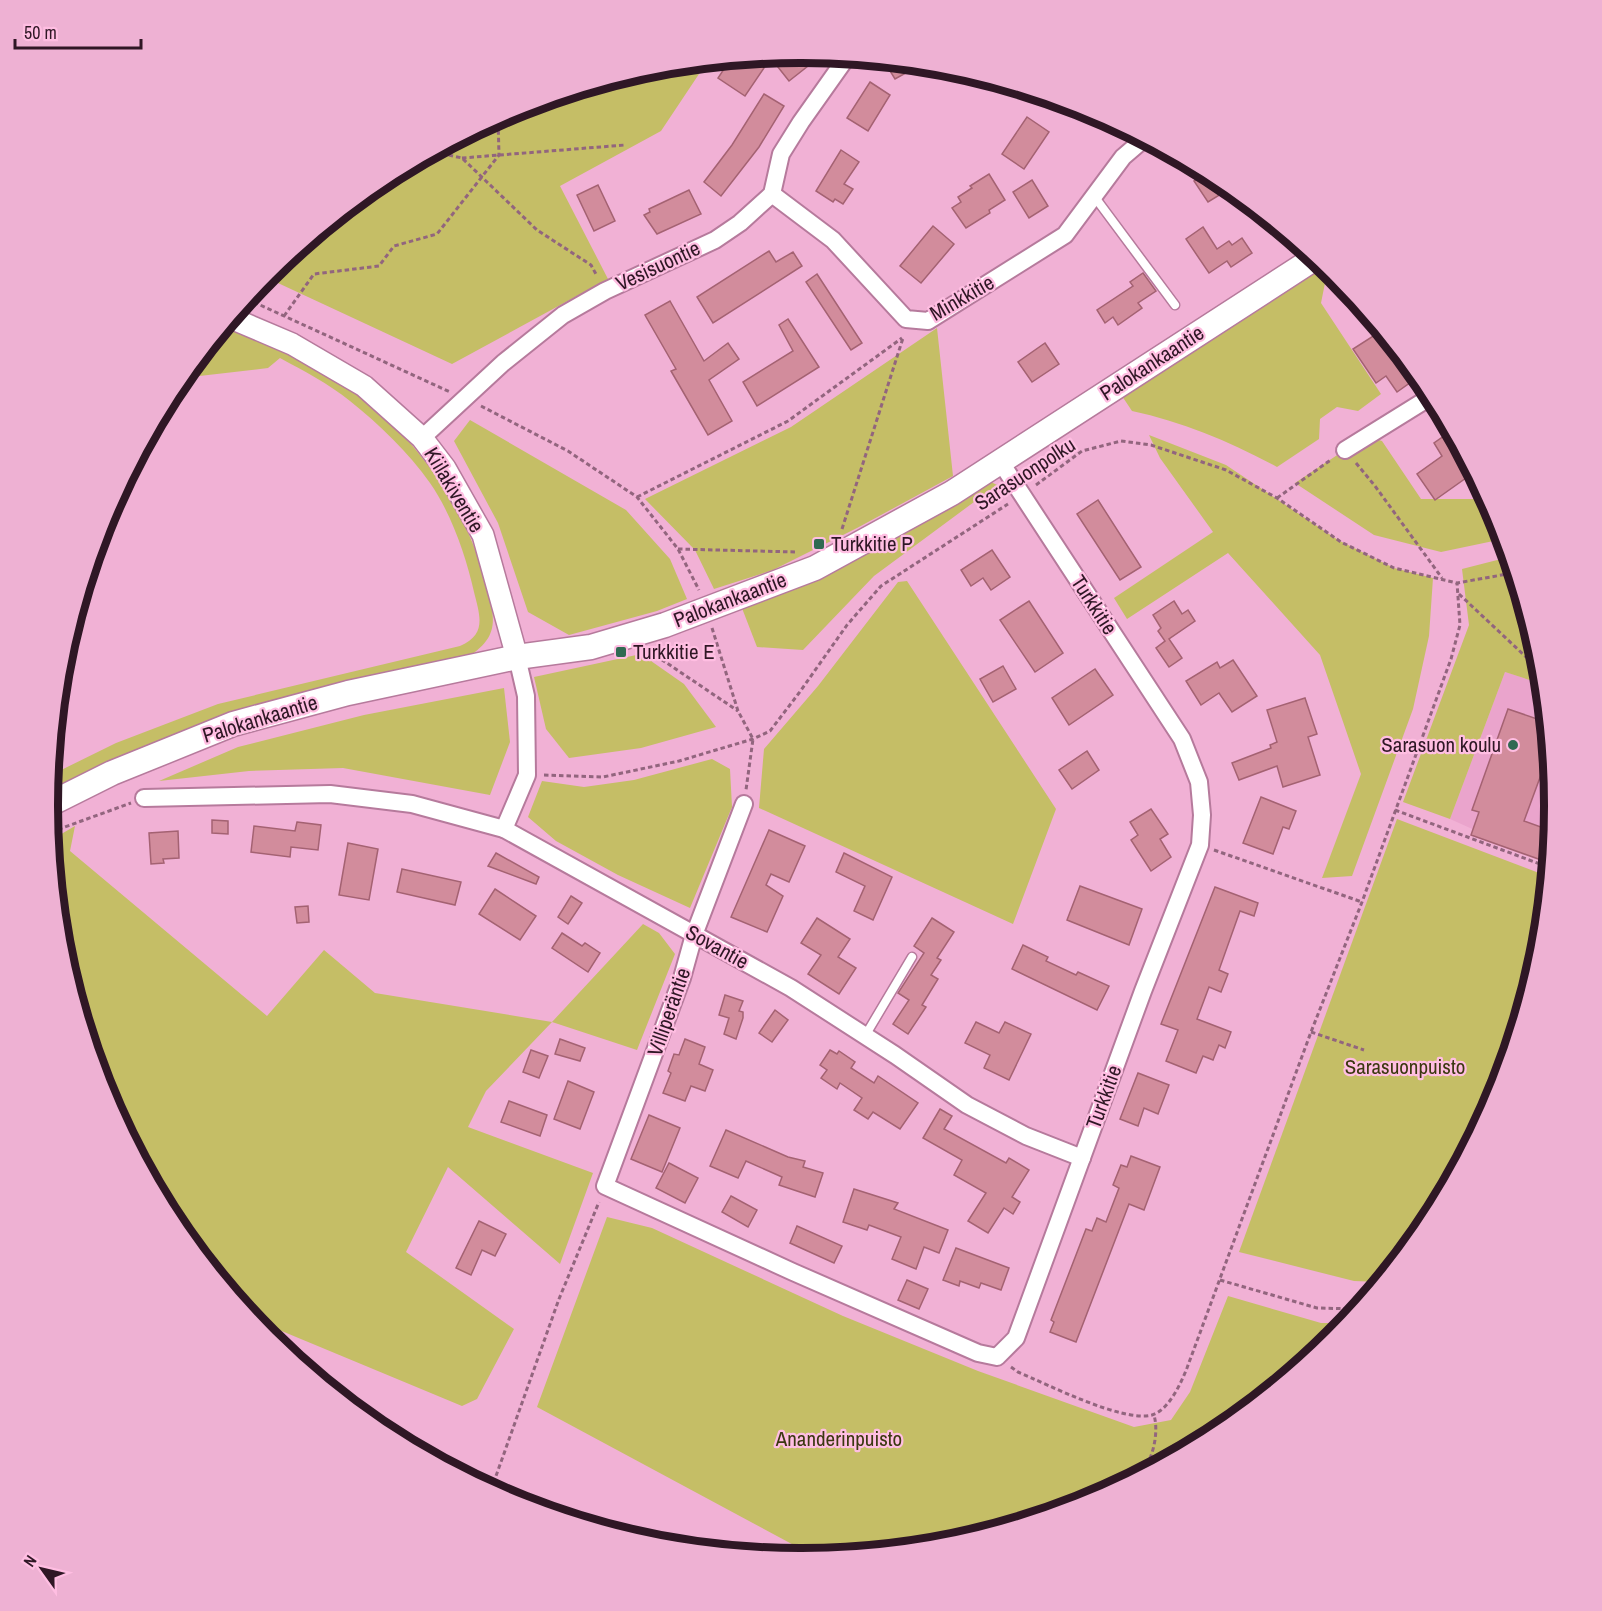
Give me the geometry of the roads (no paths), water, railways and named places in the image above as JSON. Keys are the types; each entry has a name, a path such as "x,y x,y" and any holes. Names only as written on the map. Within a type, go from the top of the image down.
{"main road":[{"name":"Palokankaantie","path":"58,800 112,773 233,724 348,693 517,657 591,647 665,624 815,568 952,493 1308,263"}],"street":[{"path":"771,194 781,154 842,65"},
{"name":"Minkkitie","path":"771,194 833,240 906,319 928,321 1065,235 1123,157 1138,144"},
{"name":"Vesisuontie","path":"422,438 520,349 563,315 605,291 715,240 740,223 771,194"},
{"name":"Kiilakiventie","path":"239,321 292,344 364,386 422,438 445,468 483,536 517,657"},
{"path":"1345,450 1423,401"},
{"name":"Turkkitie","path":"997,1357 1016,1338 1200,845 1202,815 1199,782 1182,739 1000,461"},
{"path":"144,798 330,794 412,804 504,829 527,775 526,696 517,657"},
{"name":"Villiperäntie","path":"744,804 694,935 682,978 605,1186 978,1353 997,1357"},
{"name":"Sovantie","path":"504,829 791,988 967,1105 1026,1136 1082,1158"}],"lane":[{"path":"1094,196 1175,305"},
{"path":"865,1036 912,957"}],"place":[{"name":"Turkkitie P","path":"819,544"},
{"name":"Turkkitie E","path":"621,652"},
{"name":"Sarasuon koulu","path":"1513,745"}],"park label":[{"name":"Sarasuonpuisto","path":"1405,1067"},
{"name":"Ananderinpuisto","path":"839,1439"}]}
